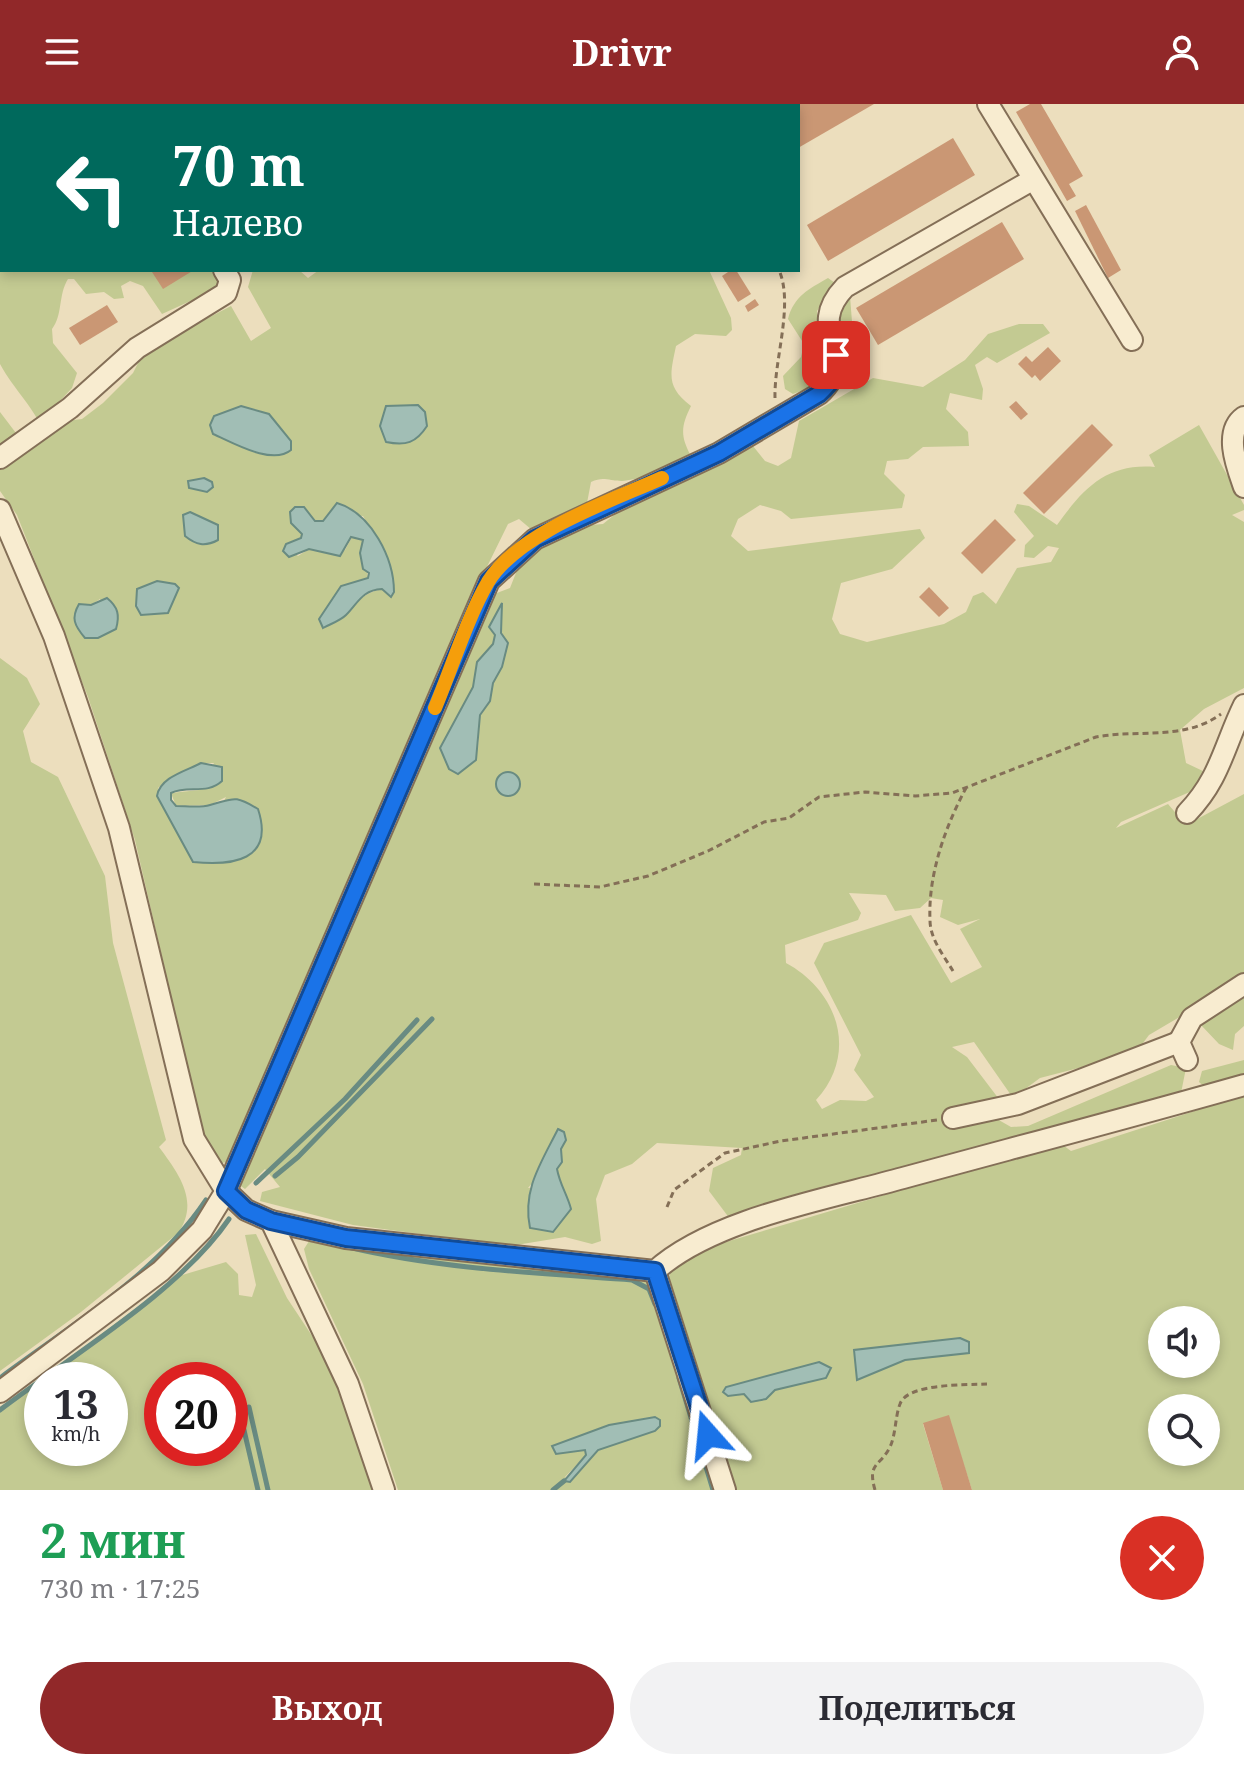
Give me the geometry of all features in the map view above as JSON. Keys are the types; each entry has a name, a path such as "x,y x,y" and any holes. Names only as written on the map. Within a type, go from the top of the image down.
{"lane":[{"path":"988,104 1132,340"},
{"path":"0,1392 161,1271 202,1230 226,1191 489,581 535,539 719,453 775,422 833,381 838,369 827,312 832,300 845,287 1032,180"},
{"path":"0,458 70,408 137,348 226,293 230,280 225,272"},
{"path":"1244,417 1234,427 1232,437 1244,487"},
{"path":"0,510 54,636 119,828 194,1139 226,1191 246,1210 271,1221 346,1238 655,1271 676,1252 722,1231 1244,1085"},
{"path":"1187,813 1207,793 1218,773 1237,705"},
{"path":"953,1118 1018,1104 1183,1051 1192,1018 1244,984"},
{"path":"271,1221 348,1384 384,1490"},
{"path":"655,1271 725,1490"}],"path":[{"path":"775,422 774,370 786,291 780,272"},
{"path":"534,884 600,887 648,876 708,851 764,822 789,818 819,797 865,792 915,796 966,788 1096,737 1119,733 1171,733 1195,728 1237,705"},
{"path":"953,971 937,945 929,922 941,847 966,788"},
{"path":"667,1207 674,1190 725,1153 781,1141 953,1118"},
{"path":"875,1490 872,1477 874,1465 889,1449 901,1401 906,1394 987,1384"}],"green space":[{"path":"0,272 212,272 221,287 162,314 143,286 130,281 121,286 124,298 114,299 104,292 86,294 74,279 68,279 52,329 53,343 77,373 72,388 57,404 66,421 82,419 103,403 133,373 144,351 231,306 251,341 271,328 248,287 252,272 301,272 308,278 316,272 710,272 731,318 732,330 726,336 695,334 676,346 672,380 677,393 691,406 683,431 691,456 639,478 591,482 587,503 554,525 532,530 519,519 508,524 480,581 235,1161 221,1163 207,1153 135,840 88,697 17,515 0,491 0,412 19,437 46,437 37,417 0,364","holes":["304,507 315,522 323,521 327,515 363,516 385,554 394,587 367,595 346,615 351,585 368,579 363,539 352,537 345,550 333,555 309,549 298,556 286,544 301,539","100,599 116,628 98,638 85,638 91,605","201,763 214,763 199,790 171,793 176,806 210,805 226,797 193,862 158,788 168,779"]},
{"path":"828,278 835,283 817,311 824,360 822,371 808,388 793,394 785,389 783,376 801,357 804,344 788,319 798,299"},
{"path":"850,296 852,322 849,330 842,330 835,324 837,303"},
{"path":"1019,324 1043,324 1050,333 997,363 987,357 975,365 983,389 982,400 950,393 946,409 968,432 969,446 923,447 908,459 887,461 884,474 905,495 902,508 791,519 781,511 760,505 738,519 731,536 748,551 920,529 925,538 892,569 841,583 832,619 840,634 867,642 944,624 966,612 973,596 983,592 996,604 1017,568 1051,562 1059,548 1048,546 1034,558 1024,557 1025,545 1034,536 1014,512 1017,504 1029,506 1057,525 1076,500 1097,481 1123,469 1155,467 1149,455 1199,425 1244,505 1244,510 1232,515 1244,522 1244,688 1204,709 1180,730 1186,763 1205,772 1208,784 1121,822 1116,828 1168,804 1186,825 1244,794 1244,979 1149,1035 1143,1043 1144,1051 1040,1078 1013,1098 974,1042 952,1047 967,1057 1005,1107 997,1119 1011,1127 1028,1126 1171,1065 1186,1068 1181,1093 730,1219 709,1191 713,1168 741,1155 742,1148 657,1143 632,1164 605,1175 596,1199 601,1241 592,1244 565,1237 510,1246 353,1225 260,1201 262,1192 280,1187 265,1169 245,1189 238,1184 427,753 489,596 510,588 525,550 578,526 603,524 634,499 685,480 753,446 765,461 778,466 791,458 799,421 873,378 923,387 965,360 988,334","holes":["502,623 501,633 508,643 502,667 493,683 490,701 480,715 478,749 440,748 473,687 477,662 493,644","849,893 886,895 895,911 920,908 931,898 943,900 940,917 958,925 980,919 960,929 982,967 951,983 911,915 824,943 814,963 861,1055 854,1070 874,1097 866,1101 840,1100 822,1109 816,1100 829,1082 837,1063 837,1024 819,990 786,963 785,945 858,920 861,913","561,1149 562,1162 557,1169 560,1186 528,1188"]},
{"path":"0,658 27,678 40,704 23,731 31,762 58,777 105,876 113,943 166,1140 159,1147 180,1178 187,1210 178,1233 81,1312 0,1371"},
{"path":"1244,991 1244,1026 1235,1034 1233,1050 1219,1044 1201,1025"},
{"path":"1244,1060 1244,1079 1207,1089 1199,1082 1202,1071"},
{"path":"1244,1095 1244,1490 972,1490 948,1416 923,1424 943,1490 734,1490 669,1277 673,1263 692,1252 1060,1143 1071,1151","holes":["854,1350 968,1353 905,1360 857,1380"]},
{"path":"256,1234 287,1298 324,1354 348,1404 374,1490 0,1490 0,1410 24,1392 24,1466 128,1466 128,1362 64,1362 179,1276 226,1262 238,1274 239,1295 252,1297 256,1285 245,1235"},
{"path":"311,1238 436,1258 651,1276 716,1490 398,1490 363,1384 309,1269 304,1249","holes":["655,1431 598,1450 570,1482 565,1477 586,1455 585,1450 556,1454 553,1446 577,1439"]}],"water":[{"path":"418,405 425,412 427,426 423,432 410,442 386,442 380,426 386,406"},
{"path":"241,406 269,414 291,441 291,450 283,454 263,454 213,434 210,425 214,416"},
{"path":"204,478 212,482 213,487 207,492 189,488 188,481"},
{"path":"337,503 360,516 378,538 390,565 394,592 391,597 382,589 370,592 344,617 323,628 319,619 341,586 368,578 369,573 363,569 360,553 363,540 351,537 340,556 309,549 289,557 283,551 286,544 301,538 302,534 291,523 290,512 295,507 304,507 315,521 323,521"},
{"path":"190,512 218,525 218,540 201,544 185,536 183,515"},
{"path":"157,581 175,584 179,588 168,613 141,615 136,606 137,589"},
{"path":"107,598 117,612 116,629 98,638 85,638 75,621 79,604 91,605"},
{"path":"502,603 501,633 508,643 502,667 493,683 490,701 480,715 476,760 458,774 449,769 440,748 473,687 477,662 493,644 495,635 489,627"},
{"path":"201,763 222,767 222,781 210,788 171,793 171,800 176,806 197,807 238,800 258,809 262,826 260,840 255,850 235,861 193,862 157,796 168,779"},
{"path":"508,772 516,776 520,784 516,792 508,796 500,792 496,784 500,776"},
{"path":"558,1129 564,1132 566,1140 561,1149 562,1162 557,1169 571,1209 553,1232 530,1228 528,1214 535,1177"},
{"path":"960,1338 969,1342 969,1353 905,1360 857,1380 854,1350"},
{"path":"819,1362 831,1368 826,1378 775,1390 766,1399 751,1402 744,1394 728,1396 723,1392 726,1387"},
{"path":"655,1417 660,1420 660,1426 655,1431 598,1450 570,1482 564,1481 586,1455 585,1450 556,1454 552,1446 609,1425"}],"building":[{"path":"800,104 874,104 800,147"},
{"path":"1030,104 1041,104 1083,176 1069,184 1076,196 1067,201 1016,112"},
{"path":"953,138 975,175 828,261 807,225"},
{"path":"1086,205 1121,270 1108,278 1075,211"},
{"path":"1002,222 1024,259 878,345 856,308"},
{"path":"152,272 191,272 163,289"},
{"path":"737,272 751,294 738,302 722,276"},
{"path":"755,299 759,305 748,312 745,306"},
{"path":"107,305 118,322 80,345 69,328"},
{"path":"1048,347 1061,361 1040,381 1035,375 1032,378 1018,364 1026,356 1032,362"},
{"path":"1016,401 1028,414 1021,420 1009,407"},
{"path":"1092,424 1113,445 1044,514 1023,493"},
{"path":"995,519 1016,540 982,574 961,553"},
{"path":"929,587 949,608 939,617 919,597"},
{"path":"949,1415 972,1490 943,1490 923,1423"}],"waterway":[{"path":"275,1176 298,1157 432,1019"},
{"path":"256,1183 345,1099 417,1020"},
{"path":"0,1378 138,1275 186,1227 206,1200"},
{"path":"0,1410 154,1297 183,1272 229,1219"},
{"path":"348,1247 453,1265 632,1280 649,1289 655,1304"},
{"path":"679,1378 713,1490"},
{"path":"249,1407 268,1490"},
{"path":"248,1447 258,1490"},
{"path":"553,1490 564,1481"}],"slow traffic":[{"path":"435,708 489,581 511,557 535,539 662,478"}],"route":[{"path":"708,1435 655,1271 346,1238 271,1221 246,1210 226,1191 489,581 511,557 535,539 627,493 719,453 819,394 833,381 838,369 836,355"}]}
